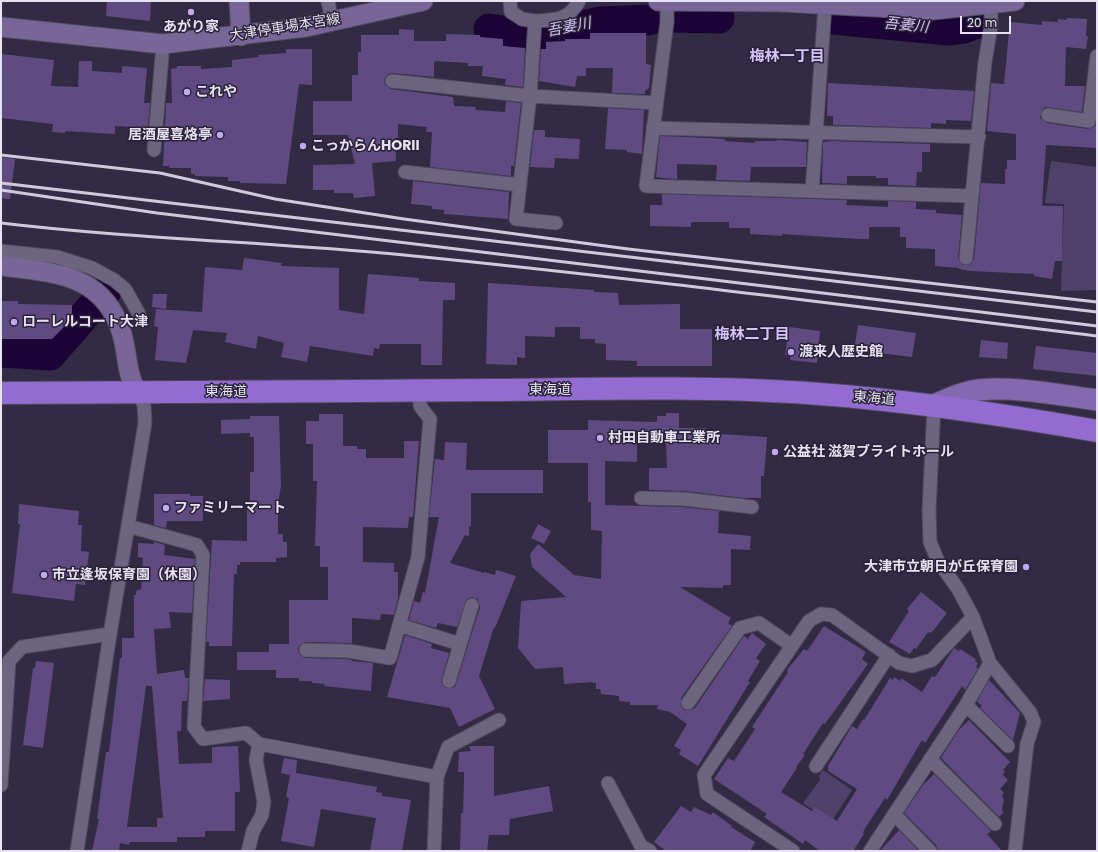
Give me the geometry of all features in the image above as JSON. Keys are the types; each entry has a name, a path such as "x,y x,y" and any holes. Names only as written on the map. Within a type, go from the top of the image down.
{"highway":[{"name":"東海道","path":"1,393 420,390 743,390 806,393 934,405 988,412 1097,431"}],"main road":[{"path":"934,405 960,394 978,390 1018,390 1097,400"}],"street":[{"path":"239,1 241,36"},
{"path":"328,1 332,22"},
{"name":"大津停車場本宮線","path":"1,27 163,44 241,36 332,22 423,1"},
{"path":"510,1 511,12 535,30"},
{"path":"535,30 562,18 574,10 579,1"},
{"path":"971,196 646,186 665,8 825,5 933,10 1015,1"},
{"path":"966,258 991,4"},
{"path":"812,191 825,5"},
{"path":"535,30 530,96 516,219 556,223"},
{"path":"154,150 163,44"},
{"path":"1048,115 1089,121 1097,56"},
{"path":"392,82 530,96 656,103"},
{"path":"653,128 979,137"},
{"path":"405,172 520,185"},
{"path":"1,251 57,257 92,268 114,280 125,289 139,314"},
{"path":"1,266 58,274 82,282 103,298 115,315 122,334 130,380 144,406 145,423 76,851"},
{"path":"306,650 349,651 390,658 418,557 430,419 420,406 420,390"},
{"path":"934,405 930,542 938,561 958,589 973,617 990,663 1030,712 1034,722 1027,744 1015,851"},
{"path":"641,498 684,499 752,508"},
{"path":"128,526 197,545 203,555 194,727 203,739 246,734 259,744 437,777"},
{"path":"449,682 472,605"},
{"path":"793,851 708,794 704,775 809,621 821,614 832,615 889,656 900,663 912,666 932,660 973,617"},
{"path":"688,703 740,628 759,623 792,646"},
{"path":"399,625 460,644"},
{"path":"1,785 8,661 22,647 110,634"},
{"path":"816,766 889,656"},
{"path":"870,851 966,705 990,663"},
{"path":"966,705 1008,746"},
{"path":"434,851 437,777 448,747 499,720"},
{"path":"248,851 253,831 262,815 264,802 256,760 259,744"},
{"path":"930,759 995,824"},
{"path":"608,784 643,849"},
{"path":"894,814 930,851"}],"shaded area":[{"path":"1051,161 1097,167 1097,290 1061,291 1064,204 1045,203"},
{"path":"823,770 852,790 831,822 803,803 820,780 819,776"}],"building":[{"path":"107,1 151,1 150,21 106,16"},
{"path":"1067,18 1087,19 1086,36 1088,36 1086,49 1066,47 1065,86 1085,86 1082,112 1045,107 1042,110 1040,118 1047,123 1088,129 1095,126 1097,121 1097,148 1046,145 1042,206 1063,206 1062,261 1055,261 1052,279 1034,276 1034,274 970,271 959,268 935,266 935,249 906,248 906,237 900,237 900,227 869,227 869,239 859,239 782,234 782,236 750,234 750,228 729,228 729,222 693,222 691,223 691,227 650,226 650,205 662,205 662,194 847,200 846,205 888,207 888,201 916,202 916,209 936,210 936,213 962,215 958,258 962,265 970,265 974,259 981,183 1005,184 1005,169 1007,169 1007,160 1016,160 1016,134 987,131 991,83 1004,84 1010,22 1042,25 1042,21 1058,22 1058,19 1067,20"},
{"path":"399,29 414,30 414,41 446,41 446,34 480,35 480,37 503,39 503,46 525,48 523,87 505,85 506,79 482,76 483,66 468,66 468,63 435,61 434,77 392,73 388,74 384,80 385,85 391,89 453,97 454,106 476,107 475,110 505,112 506,101 521,103 514,166 511,166 511,176 430,167 432,132 426,132 427,127 398,124 398,138 395,138 396,161 372,163 375,196 354,198 353,193 334,193 334,190 313,190 313,165 355,164 348,135 313,135 313,101 352,101 352,75 358,75 358,52 361,52 361,35 399,35"},
{"path":"590,33 646,33 646,64 651,65 649,88 645,91 645,94 612,93 613,68 586,68 586,76 577,76 575,87 539,81 541,49 546,49 546,42 565,41 565,39 590,39"},
{"path":"286,49 312,49 312,85 299,84 286,184 240,183 240,181 228,181 228,177 195,176 195,174 191,174 191,168 169,168 170,166 163,166 166,103 172,103 171,69 177,68 177,66 201,66 201,69 232,67 232,60 259,57 258,55 286,53"},
{"path":"1,54 54,60 51,86 78,87 79,61 92,61 92,71 122,73 122,66 147,68 144,103 150,103 148,128 115,126 115,134 65,131 65,133 52,132 53,124 1,118"},
{"path":"828,83 974,91 971,121 946,120 946,124 931,123 931,128 833,125 833,116 827,116"},
{"path":"608,108 644,110 642,154 627,152 627,150 605,149"},
{"path":"534,130 545,130 545,137 580,139 579,159 555,158 554,168 530,167"},
{"path":"660,136 725,139 725,141 755,143 755,141 777,140 807,142 806,167 751,167 750,181 716,180 717,165 677,164 677,179 656,177"},
{"path":"823,142 930,144 930,152 922,152 922,172 917,172 916,186 888,185 888,178 876,178 876,176 847,176 847,184 822,183"},
{"path":"1,157 15,159 10,199 1,198"},
{"path":"413,181 509,192 508,219 444,214 444,210 432,209 432,206 411,204"},
{"path":"244,258 282,263 281,266 339,268 339,310 364,314 368,274 419,278 419,281 455,283 455,300 443,300 442,365 421,365 421,344 380,344 379,349 374,348 373,356 310,346 307,362 281,357 284,343 258,336 256,349 225,342 227,333 193,330 186,363 155,360 158,327 154,326 156,309 202,312 205,267 242,270"},
{"path":"488,283 618,293 619,305 680,304 680,329 712,329 712,366 637,366 637,361 606,360 606,344 595,343 595,339 580,339 580,327 555,327 555,337 525,336 525,358 517,357 517,365 486,364"},
{"path":"153,294 167,294 166,309 152,307"},
{"path":"1,301 18,301 18,304 72,305 72,319 52,339 1,339"},
{"path":"858,325 916,333 912,357 854,350"},
{"path":"789,327 820,331 817,363 790,360 790,355 785,355"},
{"path":"981,340 1008,343 1007,359 979,357"},
{"path":"1036,346 1097,353 1097,376 1033,369"},
{"path":"666,413 679,413 679,428 706,428 706,430 719,430 719,434 767,437 764,476 761,476 761,498 743,498 684,491 649,490 649,468 667,468 666,438 637,438 637,462 605,461 605,505 683,507 719,511 718,533 751,536 750,550 731,549 731,585 723,585 723,588 680,587 731,618 728,623 732,626 681,698 681,706 684,710 691,710 695,708 744,636 748,639 752,633 766,644 756,658 760,661 748,681 750,682 698,766 679,754 681,750 674,746 687,724 670,712 657,709 658,705 630,705 630,702 619,701 619,696 601,694 600,689 596,689 596,683 593,682 564,684 563,667 535,669 518,648 521,601 566,597 532,567 530,554 538,544 574,575 601,579 602,531 591,530 591,502 588,502 588,463 548,463 548,430 588,430 588,420 654,422 657,421 657,416 666,416"},
{"path":"319,414 343,414 343,446 357,446 357,449 366,449 366,458 404,458 404,441 419,441 413,517 409,517 408,528 363,527 363,562 394,563 394,572 398,572 398,598 394,615 381,614 380,620 352,618 352,643 306,642 299,646 298,649 299,654 305,658 348,659 352,661 373,663 371,691 324,686 325,684 312,683 312,681 299,681 299,678 276,678 276,670 237,670 237,652 269,652 269,644 289,644 289,600 328,600 328,567 320,567 320,546 315,546 317,481 313,481 313,444 306,444 306,421 319,421"},
{"path":"250,416 279,416 281,485 278,505 278,534 283,534 283,542 287,542 287,557 276,558 276,562 240,562 240,565 237,565 237,574 234,574 232,646 209,646 209,642 206,642 212,540 247,541 247,509 250,509 250,472 254,472 254,437 250,437 250,433 221,434 221,420 250,419"},
{"path":"445,442 467,443 466,470 543,470 543,493 471,493 471,526 469,526 469,536 465,535 450,563 484,573 495,575 496,570 516,576 495,628 494,627 479,676 495,709 459,727 450,708 387,697 405,635 432,644 431,648 449,653 441,682 446,688 455,687 480,607 478,599 471,597 467,599 457,627 438,623 436,628 409,620 414,601 420,603 423,592 425,593 439,517 429,517 435,459 444,460"},
{"path":"154,494 190,494 190,496 203,496 203,521 167,521 166,528 154,525"},
{"path":"19,504 79,511 78,525 82,525 81,551 89,552 85,585 76,584 74,601 12,593 20,524 18,524"},
{"path":"538,524 551,531 544,544 531,538"},
{"path":"154,542 165,545 164,555 195,559 192,613 169,612 171,628 154,629 157,674 184,670 185,678 189,678 187,701 182,701 181,731 177,731 179,764 212,763 212,747 238,746 240,792 235,792 235,831 205,831 205,837 177,837 177,842 130,842 129,845 120,843 119,851 92,851 99,819 97,819 106,752 109,752 120,658 122,658 122,638 134,638 134,595 136,595 136,591 141,589 143,558 138,557 138,543 154,544","holes":["146,686 152,686 163,818 157,818 157,827 127,827"]},
{"path":"921,592 947,613 933,631 930,633 928,632 916,649 914,648 910,654 889,642 909,611 907,609"},
{"path":"824,626 866,652 862,659 868,664 825,724 823,723 803,754 805,755 781,792 812,811 815,807 837,821 857,789 828,771 828,766 852,726 857,729 890,678 893,680 894,677 900,681 901,678 922,692 932,676 935,677 954,648 959,651 960,649 976,659 975,661 978,663 976,667 978,669 965,690 962,686 925,743 922,740 887,800 885,798 864,830 864,834 853,851 820,851 805,840 803,844 764,817 767,814 714,779 728,758 734,761 755,729 752,727 788,672 787,670 804,649 807,651"},
{"path":"36,661 54,663 43,748 23,745 33,668 35,668"},
{"path":"205,679 230,680 230,699 203,701"},
{"path":"989,680 1020,713 1013,740 980,708 982,706 977,701"},
{"path":"969,720 1010,762 1003,770 1005,771 1003,775 1008,780 1000,789 1004,793 1002,796 1004,800 1002,808 1003,813 999,817 941,758 958,731"},
{"path":"469,746 494,746 494,796 549,786 553,811 510,819 509,835 489,835 487,851 460,851 464,772 458,772 459,752 471,751"},
{"path":"284,758 297,760 296,773 377,787 376,792 382,793 382,796 411,800 402,851 370,851 376,818 321,809 314,847 281,841 289,798 286,797 290,775 281,773"},
{"path":"934,774 991,831 987,834 1002,851 938,851 936,845 904,813 923,785"},
{"path":"681,806 691,812 694,807 711,815 713,812 732,826 731,827 755,842 750,851 666,851 654,842"},
{"path":"899,830 919,851 880,851"}],"waterway":[{"name":"吾妻川","path":"673,17 719,18"},
{"name":"吾妻川","path":"833,19 948,30 964,28 978,23"},
{"name":"吾妻川","path":"489,29 526,34 546,34 601,22 649,20"},
{"name":"吾妻川","path":"1,352 50,355 106,291"}],"railway":[{"path":"1,155 160,173 275,199 404,219 628,249 1097,302"},
{"path":"1,183 1097,312"},
{"path":"1,190 157,213 1097,326"},
{"path":"1,223 102,233 404,255 578,273 1097,336"}],"place":[{"name":"あがり家","path":"191,12"},
{"name":"これや","path":"187,92"},
{"name":"居酒屋喜烙亭","path":"220,135"},
{"name":"こっからんHORII","path":"303,146"},
{"name":"ローレルコート大津","path":"14,322"},
{"name":"渡来人歴史館","path":"791,352"},
{"name":"村田自動車工業所","path":"600,438"},
{"name":"公益社 滋賀ブライトホール","path":"775,452"},
{"name":"ファミリーマート","path":"166,508"},
{"name":"大津市立朝日が丘保育園","path":"1026,567"},
{"name":"市立逢坂保育園（休園）","path":"44,575"}],"district":[{"name":"梅林一丁目","path":"787,57"},
{"name":"梅林二丁目","path":"752,335"}]}
